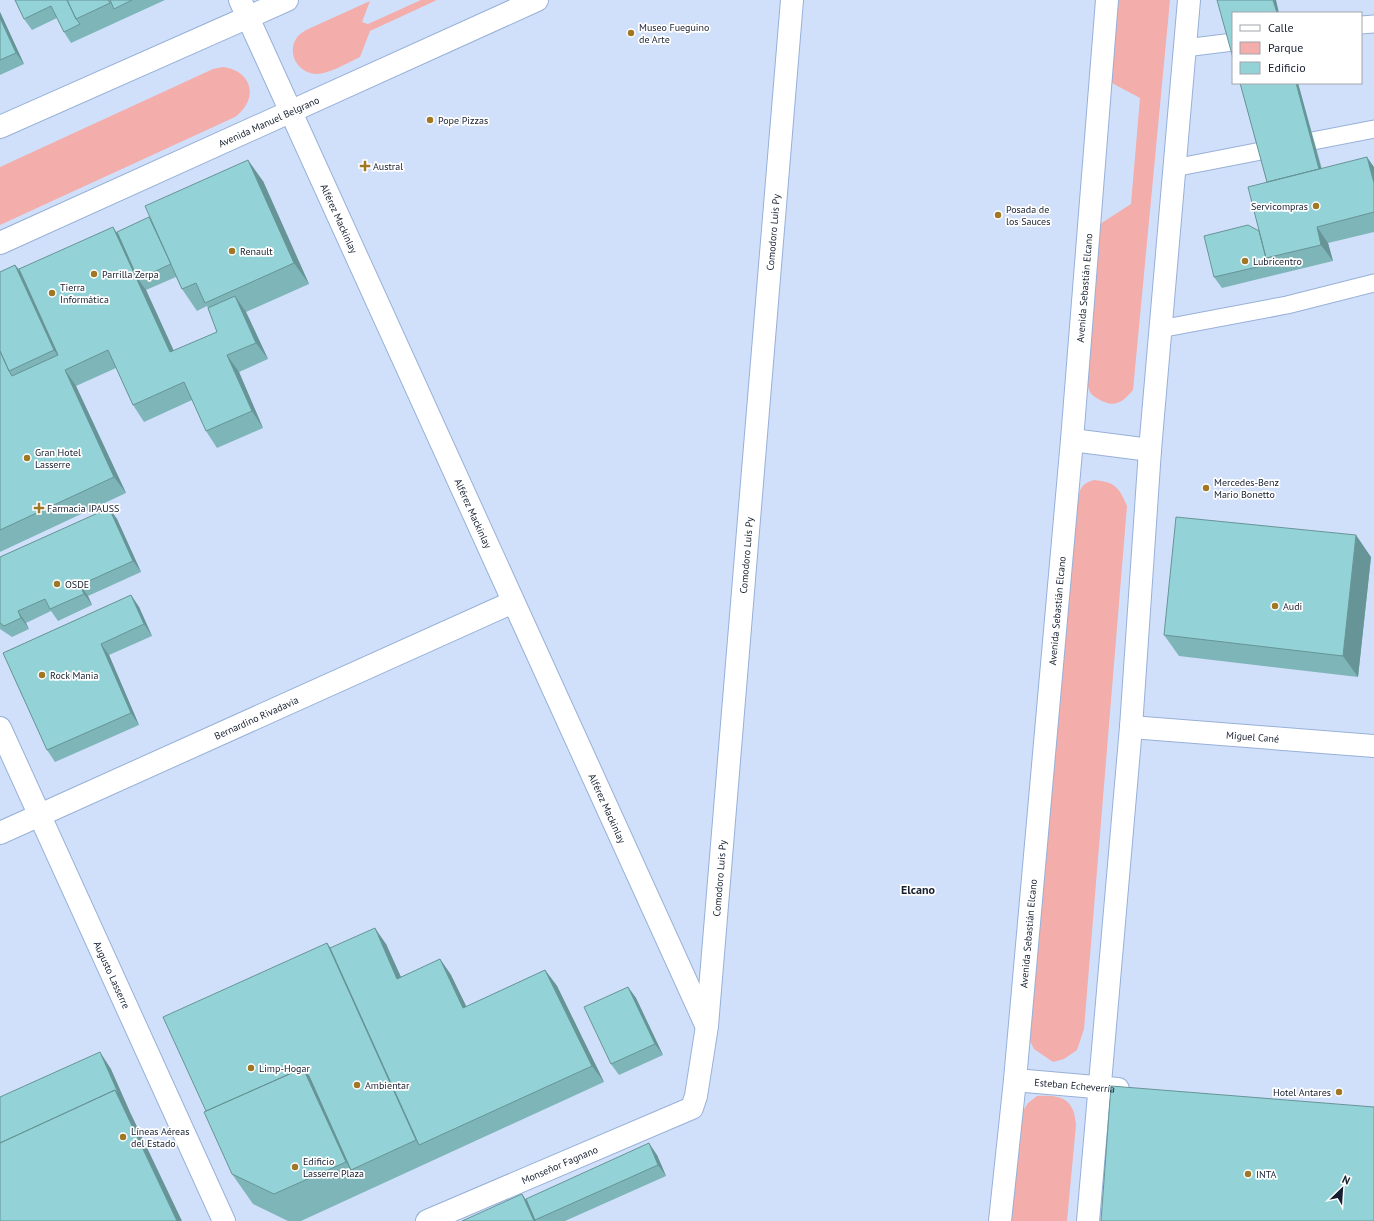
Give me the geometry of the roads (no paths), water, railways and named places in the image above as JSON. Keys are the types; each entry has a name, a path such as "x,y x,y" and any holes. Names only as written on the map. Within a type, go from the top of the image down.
{"street":[{"path":"0,127 244,8 287,0"},
{"name":"Avenida Manuel Belgrano","path":"0,243 537,0"},
{"name":"Comodoro Luis Py","path":"692,1108 696,1096 707,1026 792,0"},
{"name":"Avenida Sebastián Elcano","path":"1000,1221 1015,1080 1072,440 1107,0"},
{"path":"1088,1221 1131,727 1150,450 1189,0"},
{"name":"Alférez Mackinlay","path":"244,8 707,1026"},
{"path":"1072,440 1150,450"},
{"name":"Bernardino Rivadavia","path":"0,833 513,602"},
{"name":"Miguel Cané","path":"1131,727 1374,746"},
{"name":"Augusto Lasserre","path":"0,728 224,1221"},
{"name":"Esteban Echeverría","path":"1015,1080 1139,1091"},
{"name":"Monseñor Fagnano","path":"427,1221 692,1108"}],"lane":[{"path":"1362,25 1374,24"},
{"path":"1185,48 1232,42"},
{"path":"1174,168 1374,129"},
{"path":"1160,329 1287,305 1374,283"}],"place":[{"name":"Museo Fueguino de Arte","path":"631,33"},
{"name":"Pope Pizzas","path":"430,120"},
{"name":"Austral","path":"365,166"},
{"name":"Servicompras","path":"1316,206"},
{"name":"Posada de los Sauces","path":"998,215"},
{"name":"Renault","path":"232,251"},
{"name":"Lubricentro","path":"1245,261"},
{"name":"Parrilla Zerpa","path":"94,274"},
{"name":"Tierra Informática","path":"52,293"},
{"name":"Gran Hotel Lasserre","path":"27,458"},
{"name":"Mercedes-Benz Mario Bonetto","path":"1206,488"},
{"name":"Farmacia IPAUSS","path":"39,508"},
{"name":"OSDE","path":"57,584"},
{"name":"Audi","path":"1275,606"},
{"name":"Rock Mania","path":"42,675"},
{"name":"Limp-Hogar","path":"251,1068"},
{"name":"Ambientar","path":"357,1085"},
{"name":"Hotel Antares","path":"1339,1092"},
{"name":"Líneas Aéreas del Estado","path":"123,1137"},
{"name":"Edificio Lasserre Plaza","path":"295,1167"},
{"name":"INTA","path":"1248,1174"}],"district":[{"name":"Elcano","path":"918,889"}]}
